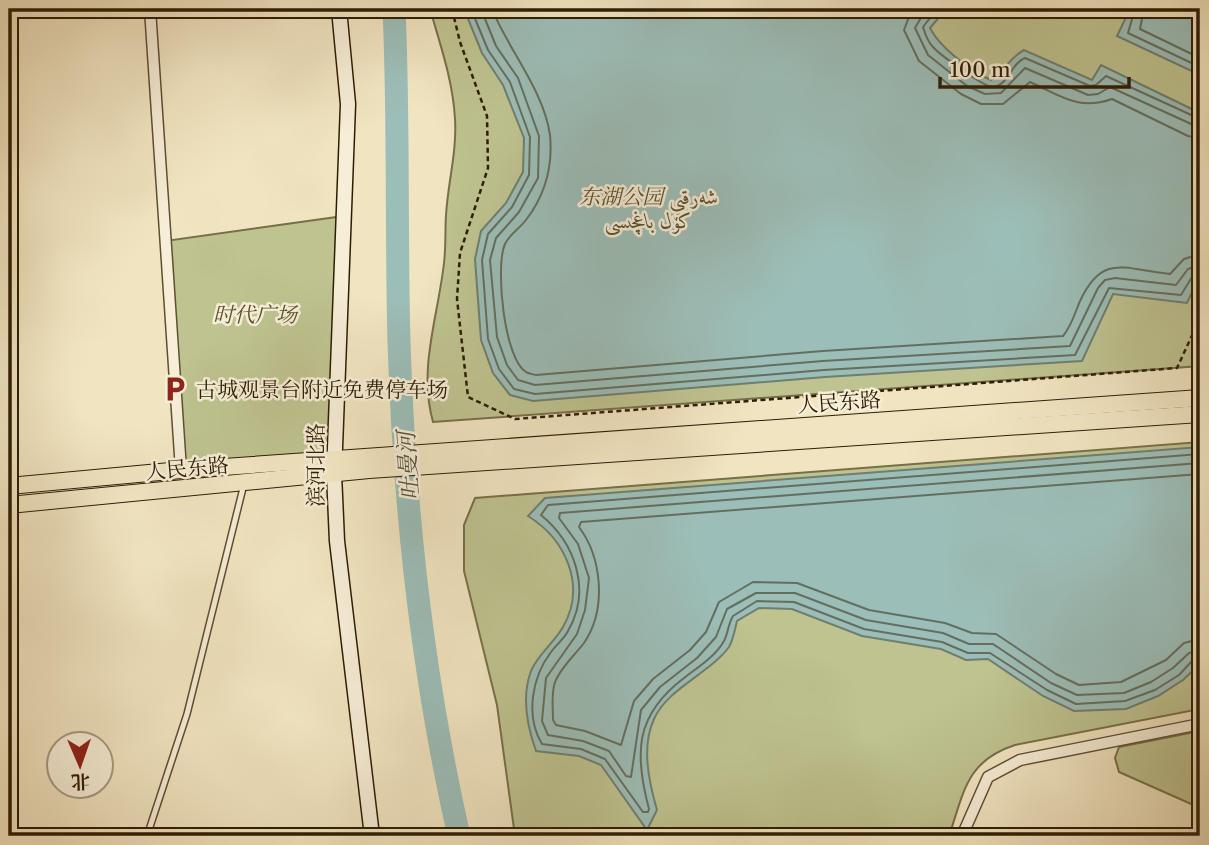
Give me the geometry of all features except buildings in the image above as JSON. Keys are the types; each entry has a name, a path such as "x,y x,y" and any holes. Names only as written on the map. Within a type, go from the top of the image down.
{"main road":[{"name":"滨河北路","path":"339,9 348,104 334,467 337,541 372,836"},
{"name":"人民东路","path":"9,486 181,470 334,467 1200,398"},
{"name":"人民东路","path":"482,456 1200,414"},
{"name":"人民东路","path":"9,505 244,484 334,467"}],"street":[{"path":"150,9 181,470"},
{"path":"962,836 989,777 1020,760 1200,724"}],"lane":[{"path":"147,836 187,714 244,484"}],"path":[{"path":"452,9 460,42 487,116 488,168 459,265 457,299 468,397 515,419 1177,368 1200,318"}],"green space":[{"name":"东湖公园 شەرقىي كۆل باغچىسى","path":"430,9 1200,9 1200,366 433,422 429,402 428,362 444,263 455,131 449,77"},
{"name":"时代广场","path":"344,216 334,460 181,470 165,241"},
{"path":"1200,442 1200,709 1015,745 999,752 986,760 969,780 949,836 515,836 497,705 464,571 464,525 475,498"},
{"path":"1200,731 1200,808 1119,772 1115,758 1119,747"}],"water":[{"name":"东湖公园 شەرقىي كۆل باغچىسى","path":"464,9 946,9 930,28 935,36 957,58 991,80 1024,50 1092,80 1101,65 1200,113 1200,275 1187,303 1113,294 1082,361 825,377 533,401 510,395 493,373 481,340 475,259 481,231 506,203 523,172 524,138 503,85 482,53"},
{"path":"1130,9 1200,9 1200,75 1117,36"},
{"path":"1200,447 1200,664 1183,680 1158,696 1126,709 1074,711 1043,696 988,659 966,660 941,649 862,636 792,609 759,608 737,621 729,647 721,657 669,698 654,719 647,753 657,810 647,830 601,765 579,756 536,751 526,712 528,681 538,659 563,627 573,595 572,579 562,550 541,526 528,516 545,498"}],"waterway":[{"name":"吐曼河","path":"394,9 399,342 405,466 417,591 435,715 459,836"}],"place":[{"name":"古城观景台附近免费停车场","path":"175,389"}]}
